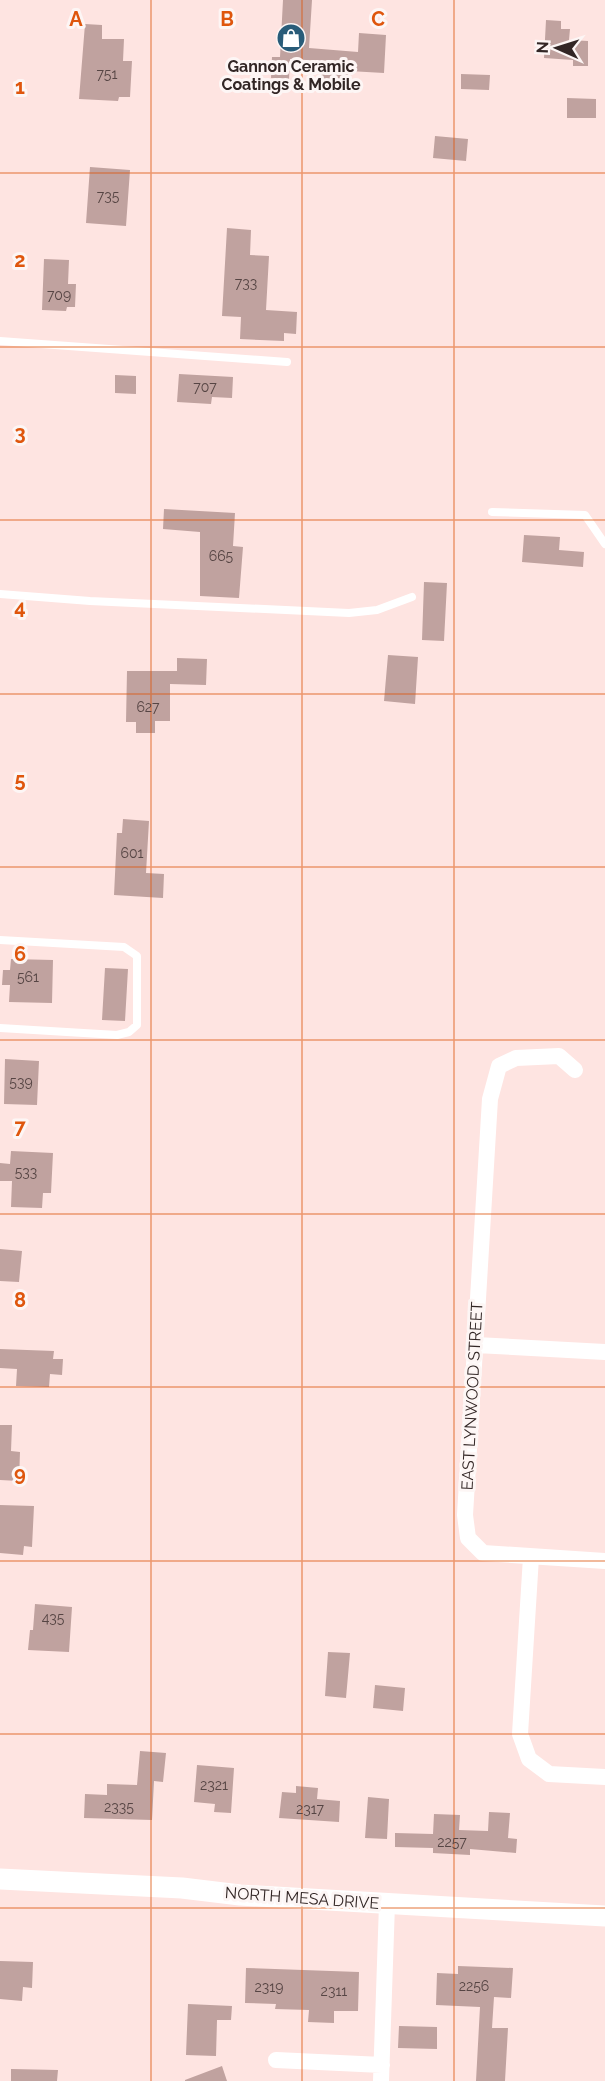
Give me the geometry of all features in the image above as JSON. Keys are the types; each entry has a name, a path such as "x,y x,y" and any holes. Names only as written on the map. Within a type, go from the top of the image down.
{"street":[{"name":"EAST LYNWOOD STREET","path":"575,1070 559,1056 516,1058 499,1066 490,1099 465,1515 468,1538 483,1553 605,1561"},
{"path":"476,1345 605,1352"},
{"path":"531,1557 520,1734 529,1759 549,1774 605,1777"},
{"name":"NORTH MESA DRIVE","path":"0,1879 182,1888 387,1904 605,1916"},
{"path":"276,2060 381,2073 387,1904"}],"lane":[{"path":"0,341 287,362"},
{"path":"492,512 585,515 605,544"},
{"path":"0,594 90,601 349,614 377,610 412,597"},
{"path":"0,940 124,948 137,956 136,1025 129,1032 117,1035 0,1028"}],"building":[{"path":"283,0 312,0 309,48 358,52 359,33 386,35 384,73 349,71 347,90 320,88 322,61 290,59 289,79 271,78 272,57 280,57"},
{"path":"546,20 561,21 561,29 570,29 569,40 588,41 588,66 573,66 573,60 544,58"},
{"path":"85,24 102,25 102,39 124,39 123,61 132,61 130,97 119,97 118,101 79,99"},
{"path":"461,74 490,75 489,90 461,89"},
{"path":"567,98 596,99 596,118 567,118"},
{"path":"435,136 468,139 466,161 433,158"},
{"path":"90,167 130,170 126,226 86,223"},
{"path":"227,228 251,230 250,255 269,256 266,310 297,312 296,334 284,333 284,341 240,339 241,317 222,316"},
{"path":"44,259 69,260 68,284 76,284 75,307 67,307 66,311 42,310"},
{"path":"179,374 233,377 232,398 212,397 211,404 177,402"},
{"path":"115,375 136,376 136,394 115,393"},
{"path":"164,509 235,513 233,546 243,547 239,598 200,596 200,532 163,529"},
{"path":"524,535 560,537 559,550 584,552 583,567 522,562"},
{"path":"424,582 447,583 444,641 422,640"},
{"path":"388,655 418,657 415,704 384,701"},
{"path":"177,658 207,659 206,685 170,684 170,721 155,721 155,733 136,733 136,722 126,722 127,671 177,671"},
{"path":"123,819 149,821 146,873 164,874 163,898 114,895 117,833 122,833"},
{"path":"11,959 53,960 52,1003 9,1002 10,985 2,985 3,970 10,970"},
{"path":"105,968 128,969 125,1021 102,1020"},
{"path":"5,1059 39,1061 37,1105 4,1104"},
{"path":"11,1151 53,1153 51,1193 43,1193 42,1208 11,1207 12,1181 0,1181 0,1163 10,1164"},
{"path":"0,1249 22,1251 19,1282 0,1281"},
{"path":"0,1349 54,1351 53,1359 63,1359 62,1375 50,1374 49,1387 16,1386 17,1369 0,1368"},
{"path":"0,1425 12,1425 11,1451 20,1452 19,1481 0,1480"},
{"path":"0,1505 34,1506 32,1547 24,1546 23,1555 0,1553"},
{"path":"35,1604 72,1607 69,1652 28,1650 30,1630 33,1630"},
{"path":"328,1652 350,1653 346,1698 325,1696"},
{"path":"375,1685 405,1688 403,1711 373,1708"},
{"path":"140,1751 166,1753 163,1782 154,1781 152,1820 84,1818 85,1794 107,1795 107,1784 137,1785"},
{"path":"197,1765 234,1768 231,1813 214,1812 215,1804 194,1802"},
{"path":"296,1786 318,1788 317,1799 340,1801 339,1822 279,1818 282,1792 296,1793"},
{"path":"368,1797 389,1799 387,1839 365,1838"},
{"path":"489,1812 510,1813 508,1838 517,1839 516,1853 470,1849 470,1855 433,1853 433,1848 395,1847 395,1833 433,1834 434,1814 460,1815 459,1830 488,1831"},
{"path":"0,1961 33,1962 32,1988 23,1987 22,2001 0,1999"},
{"path":"458,1966 513,1968 511,1998 494,1997 492,2028 508,2028 505,2081 476,2081 480,2007 436,2005 437,1973 458,1974"},
{"path":"246,1968 359,1972 358,2011 334,2011 334,2023 308,2022 309,2010 275,2009 276,2004 245,2003"},
{"path":"188,2004 232,2006 231,2020 217,2020 216,2056 186,2055"},
{"path":"399,2026 437,2027 437,2049 398,2048"},
{"path":"222,2066 227,2081 185,2081 185,2080"},
{"path":"11,2069 58,2070 57,2081 11,2081"}],"place":[{"name":"Gannon Ceramic Coatings & Mobile","path":"291,38"}]}
